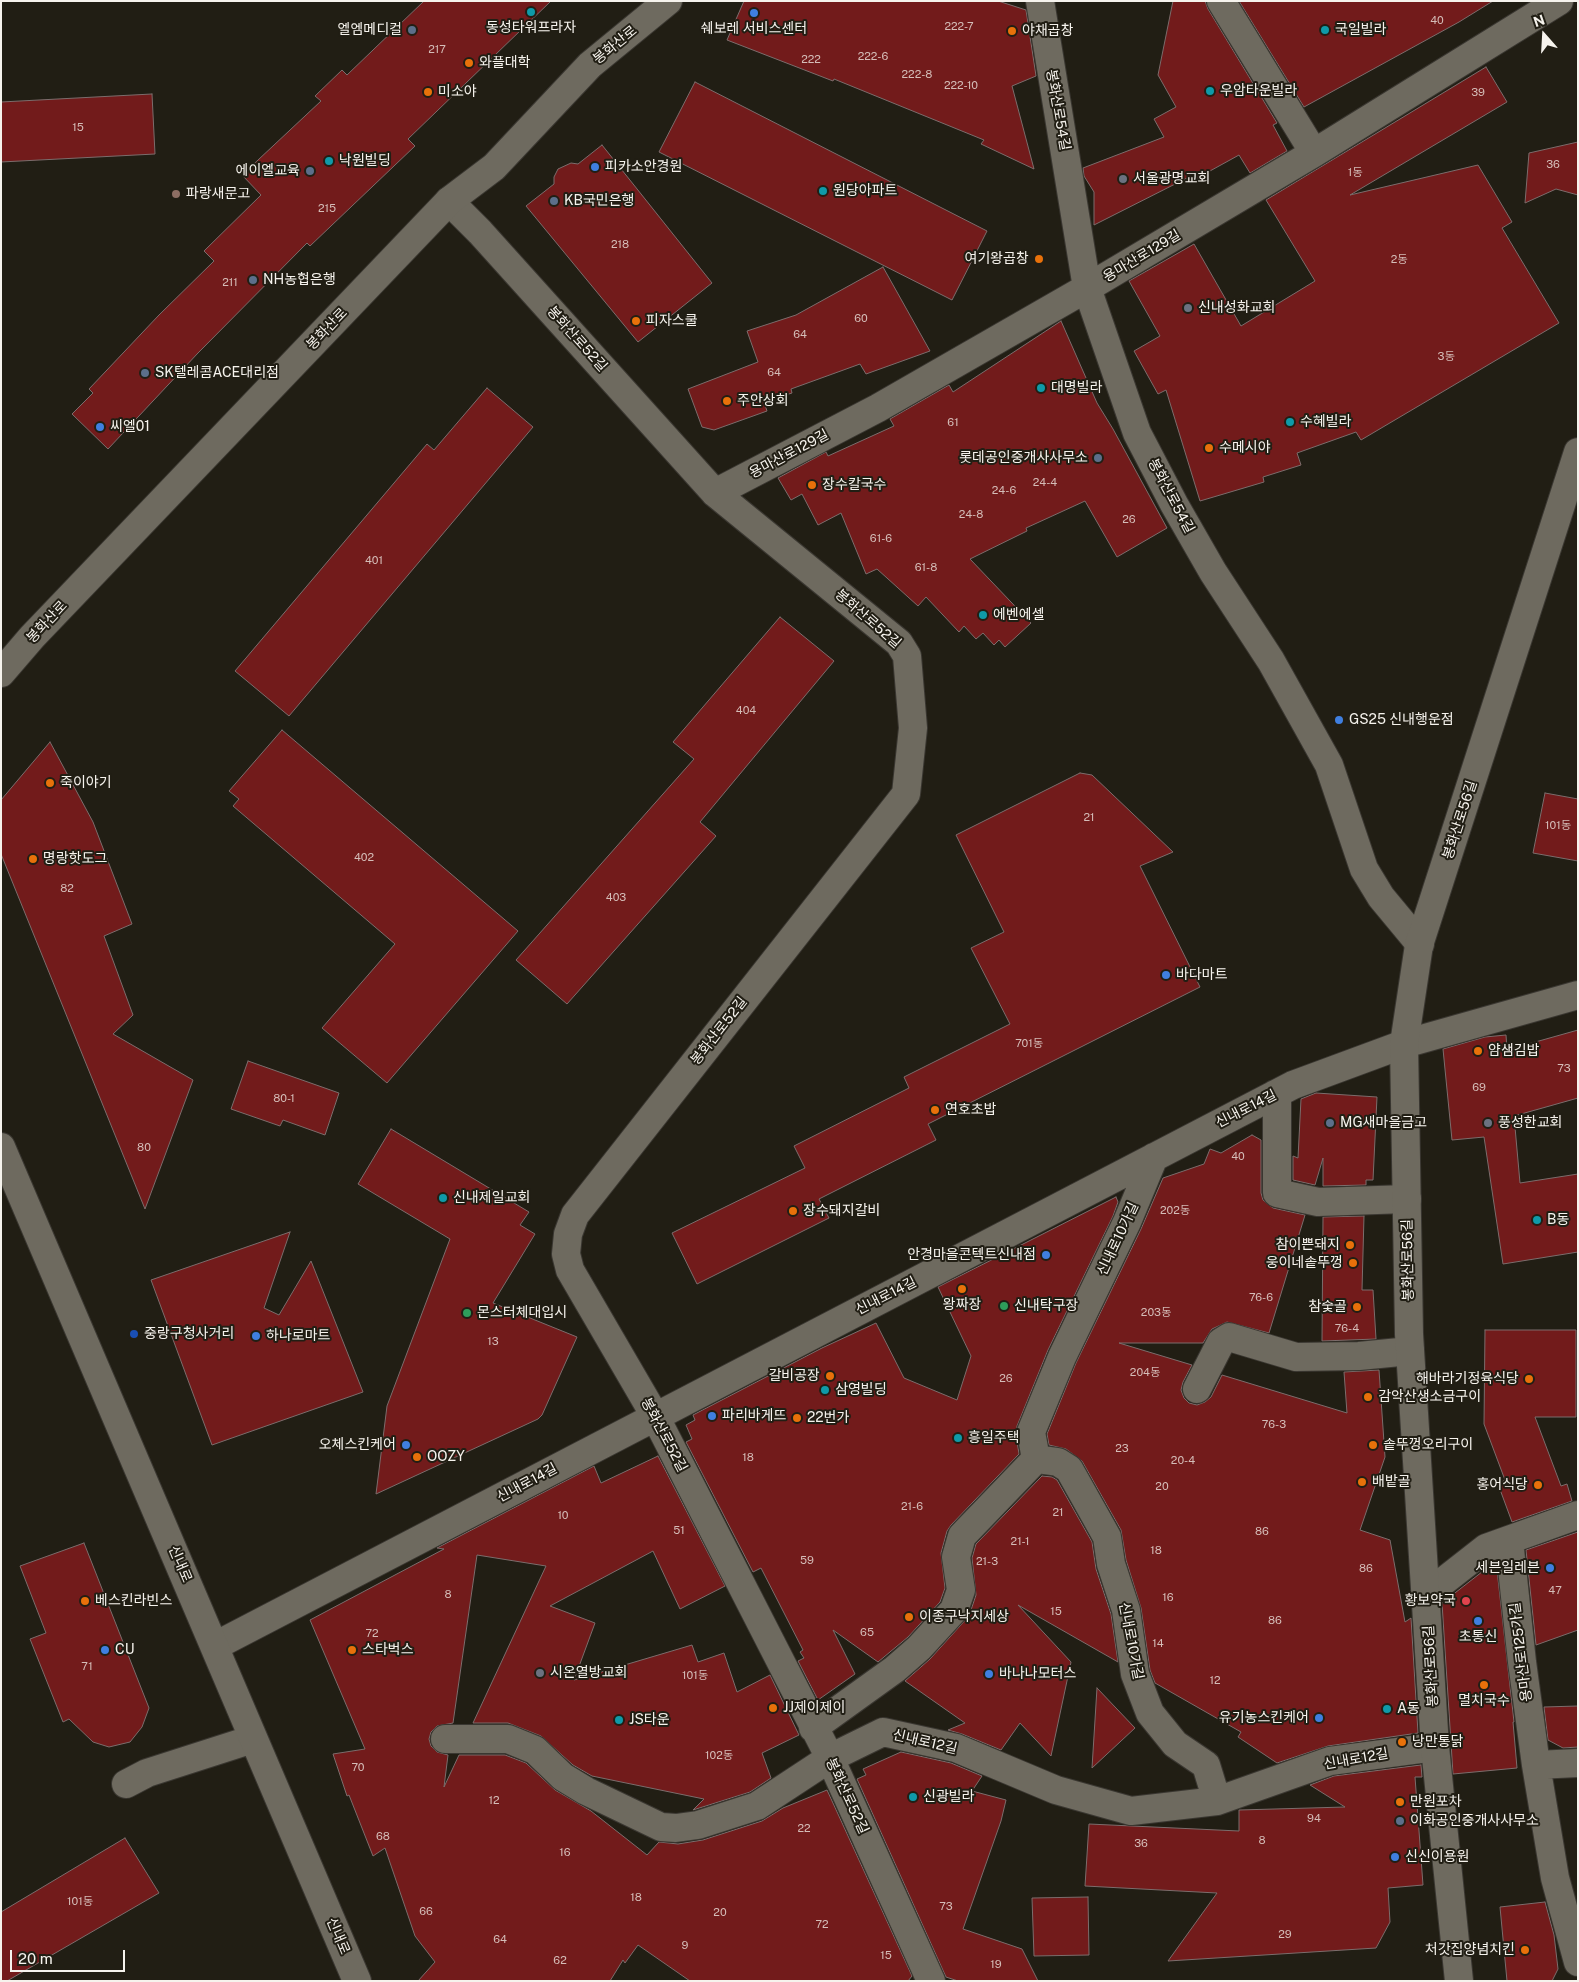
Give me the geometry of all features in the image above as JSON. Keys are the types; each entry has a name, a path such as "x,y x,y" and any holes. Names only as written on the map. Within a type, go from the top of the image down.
{"street":[{"name":"봉화산로","path":"1,673 32,637 449,201 494,167 590,65 668,1"},
{"name":"봉화산로54길","path":"1040,1 1087,288 1137,433 1203,555 1271,661 1329,765 1364,869 1381,897 1420,944"},
{"path":"1221,1 1314,153"},
{"name":"용마산로129길","path":"715,493 878,408 1087,288 1314,153 1559,1"},
{"name":"봉화산로52길","path":"449,201 480,232 715,493 899,643 907,656 913,728 906,794 575,1214 568,1234 566,1254 570,1270 655,1416 830,1758 931,1981"},
{"name":"봉화산로56길","path":"1459,1981 1435,1747 1410,1351 1404,1044 1420,944 1578,452"},
{"name":"신내로14길","path":"215,1646 1293,1085 1404,1044 1578,995"},
{"name":"봉화산로56길","path":"1275,1094 1277,1102 1277,1194 1318,1202 1407,1199"},
{"name":"신내로","path":"1,1147 357,1981"},
{"name":"신내로10가길","path":"1154,1157 1127,1222 1062,1357 1031,1432 1036,1459 1058,1462 1069,1469 1107,1537 1111,1564 1126,1610 1135,1674 1150,1713 1175,1744 1206,1765 1217,1801"},
{"path":"1197,1389 1221,1342 1228,1337 1296,1358 1359,1356 1410,1351"},
{"path":"813,1728 895,1669 919,1648 954,1610 961,1590 956,1557 962,1536 1036,1459"},
{"path":"1426,1595 1486,1548 1578,1515"},
{"name":"용마산로125가길","path":"1509,1540 1522,1662 1536,1765 1555,1878 1578,1962"},
{"name":"신내로12길","path":"445,1739 508,1739 535,1750 563,1776 586,1791 661,1827 676,1828 698,1825 757,1806 830,1758 883,1732 956,1748 1056,1790 1131,1810 1217,1801 1330,1761 1435,1747"},
{"path":"126,1784 147,1773 253,1739"},
{"path":"1536,1765 1578,1763"},
{"path":"1566,1981 1578,1962"}],"building":[{"path":"424,1 551,1 408,139 415,146 310,246 307,243 198,353 108,449 72,414 93,393 89,389 159,315 214,261 204,251 261,195 242,175 321,101 315,96 342,70 347,75"},
{"path":"744,1 998,1 1026,10 1036,76 1012,86 1034,169 981,144 984,140 834,79 833,81 727,40"},
{"name":"우암타운빌라","path":"1173,1 1205,1 1277,123 1273,125 1287,151 1250,173 1239,155 1190,182 1187,178 1094,225 1094,192 1084,176 1083,168 1164,137 1154,119 1176,107 1158,75"},
{"name":"국일빌라","path":"1239,1 1493,1 1459,22 1304,107"},
{"path":"1486,67 1507,102 1350,195 1478,165 1512,222 1502,228 1559,323 1361,440 1356,432 1297,453 1301,465 1263,477 1264,482 1200,501 1166,390 1158,394 1134,351 1160,336 1129,281 1194,244 1241,326 1315,281 1266,200"},
{"name":"원당아파트","path":"695,82 987,231 952,300 659,152"},
{"path":"152,94 155,154 1,162 1,102"},
{"path":"1578,142 1578,195 1556,189 1525,203 1529,153"},
{"path":"602,145 712,283 638,342 526,206 554,184 554,177 558,169 571,163 578,164"},
{"path":"883,267 930,351 866,374 860,364 791,389 792,393 764,402 767,411 714,430 702,427 688,389 758,362 747,331 796,315"},
{"path":"1061,321 1097,403 1167,528 1117,557 1085,501 1026,528 1027,531 970,559 1031,623 1005,647 999,640 994,645 983,633 976,639 964,626 959,632 926,597 918,606 877,569 866,574 841,513 818,525 802,494 791,500 778,478 826,452 828,456 894,426 890,419 949,385 953,392"},
{"path":"487,388 533,427 289,716 235,671 427,444 434,450"},
{"path":"780,617 834,661 700,822 716,836 567,1004 516,960 694,759 673,742"},
{"path":"282,730 518,931 387,1083 322,1028 395,944 233,806 239,799 229,791"},
{"path":"50,742 93,822 132,924 104,936 133,1015 113,1034 193,1080 145,1209 1,854 1,800"},
{"path":"1080,773 1092,775 1173,852 1140,866 1200,987 928,1124 936,1140 819,1199 829,1218 697,1284 672,1233 805,1168 794,1146 909,1088 904,1077 1010,1024 971,948 1004,932 956,835"},
{"path":"1545,793 1578,799 1578,861 1533,853"},
{"path":"1578,1030 1578,1098 1514,1116 1520,1183 1578,1174 1578,1252 1503,1264 1484,1137 1452,1140 1443,1049 1485,1037 1506,1035 1507,1050"},
{"path":"248,1061 339,1093 325,1135 283,1120 280,1126 231,1109"},
{"path":"1316,1093 1377,1097 1373,1180 1366,1180 1366,1185 1323,1186 1323,1158 1315,1185 1293,1180 1293,1156 1298,1158 1301,1099"},
{"path":"391,1129 529,1212 520,1225 535,1234 493,1303 577,1337 542,1415 538,1419 376,1494 387,1406 450,1239 358,1184"},
{"path":"1252,1135 1261,1140 1261,1193 1263,1200 1273,1208 1305,1215 1269,1333 1227,1322 1212,1329 1203,1343 1119,1343 1192,1365 1181,1390 1184,1398 1189,1403 1197,1405 1211,1397 1222,1375 1347,1413 1344,1372 1379,1370 1385,1457 1360,1530 1390,1540 1405,1622 1411,1618 1418,1733 1328,1746 1277,1763 1238,1737 1241,1732 1155,1683 1150,1670 1141,1608 1126,1560 1121,1530 1082,1461 1066,1449 1049,1445 1047,1434 1076,1363 1141,1229 1163,1178 1204,1164 1210,1149 1221,1153"},
{"path":"1116,1197 1118,1202 1113,1216 1048,1350 1017,1426 1016,1435 1019,1454 947,1531 941,1553 945,1588 940,1602 908,1637 878,1662 833,1630 855,1674 818,1700 798,1661 804,1658 800,1652 803,1650 761,1568 753,1572 686,1442 692,1439 686,1425 695,1420 693,1415 822,1348 876,1323 904,1378 957,1400 971,1356 938,1287"},
{"path":"1364,1216 1362,1290 1373,1290 1376,1339 1322,1341 1323,1217"},
{"name":"하나로마트","path":"290,1232 264,1308 279,1315 311,1261 363,1392 212,1445 151,1280"},
{"path":"1485,1330 1576,1330 1576,1417 1535,1417 1561,1486 1567,1484 1572,1501 1512,1522 1498,1484 1505,1480 1484,1424"},
{"path":"658,1456 725,1586 680,1609 653,1551 550,1606 595,1623 574,1680 692,1645 698,1662 724,1653 737,1692 770,1675 799,1735 762,1753 771,1778 750,1792 693,1810 704,1799 592,1776 573,1765 541,1736 508,1723 473,1723 546,1566 477,1555 453,1723 437,1726 431,1732 429,1739 431,1746 437,1752 448,1755 444,1787 459,1755 505,1755 526,1763 555,1790 591,1811 647,1855 659,1842 678,1844 703,1840 762,1821 783,1808 827,1790 912,1976 908,1981 690,1981 638,1945 625,1963 623,1960 610,1981 418,1981 435,1962 415,1936 385,1848 373,1856 349,1795 347,1796 333,1754 365,1749 310,1620 444,1549 437,1548 594,1466 601,1483"},
{"path":"1042,1476 1052,1477 1057,1480 1092,1542 1096,1569 1111,1614 1118,1662 1018,1605 1071,1662 1051,1756 1020,1723 1001,1750 948,1730 965,1723 905,1681 930,1659 969,1616 976,1595 972,1558 976,1544"},
{"path":"1578,1532 1578,1630 1536,1645 1526,1550"},
{"path":"84,1543 149,1708 142,1727 130,1742 109,1747 93,1742 69,1719 63,1722 30,1639 46,1633 20,1566"},
{"path":"1496,1561 1514,1722 1517,1768 1453,1774 1442,1603"},
{"path":"1097,1688 1135,1728 1092,1768"},
{"path":"1578,1706 1578,1747 1563,1748 1548,1740 1544,1707"},
{"path":"901,1752 951,1763 982,1776 972,1791 1006,1800 1001,1821 963,1929 1022,1949 1038,1981 958,1981 946,1977 857,1779 866,1775 863,1769"},
{"path":"1421,1765 1422,1777 1415,1777 1423,1885 1388,1888 1390,1922 1376,1948 1168,1961 1217,1893 1085,1886 1089,1824 1239,1831 1239,1810 1345,1807 1310,1785 1334,1776"},
{"path":"125,1838 159,1893 7,1981 1,1981 1,1912"},
{"path":"1088,1897 1089,1955 1034,1956 1032,1898"},
{"path":"1545,1902 1554,1935 1558,1969 1552,1981 1507,1981 1500,1907"}],"place":[{"name":"동성타워프라자","path":"531,12"},
{"name":"쉐보레 서비스센터","path":"754,13"},
{"name":"엘엠메디컬","path":"412,30"},
{"name":"국일빌라","path":"1325,30"},
{"name":"야채곱창","path":"1012,31"},
{"name":"와플대학","path":"469,63"},
{"name":"우암타운빌라","path":"1210,91"},
{"name":"미소야","path":"428,92"},
{"name":"낙원빌딩","path":"329,161"},
{"name":"피카소안경원","path":"595,167"},
{"name":"에이엘교육","path":"310,171"},
{"name":"서울광명교회","path":"1123,179"},
{"name":"원당아파트","path":"823,191"},
{"name":"파랑새문고","path":"176,194"},
{"name":"KB국민은행","path":"554,201"},
{"name":"여기왕곱창","path":"1039,259"},
{"name":"NH농협은행","path":"253,280"},
{"name":"신내성화교회","path":"1188,308"},
{"name":"피자스쿨","path":"636,321"},
{"name":"SK텔레콤ACE대리점","path":"145,373"},
{"name":"대명빌라","path":"1041,388"},
{"name":"주안상회","path":"727,401"},
{"name":"수혜빌라","path":"1290,422"},
{"name":"씨엘01","path":"100,427"},
{"name":"수메시야","path":"1209,448"},
{"name":"롯데공인중개사사무소","path":"1098,458"},
{"name":"장수칼국수","path":"812,485"},
{"name":"에벤에셀","path":"983,615"},
{"name":"GS25 신내행운점","path":"1339,720"},
{"name":"죽이야기","path":"50,783"},
{"name":"명랑핫도그","path":"33,859"},
{"name":"바다마트","path":"1166,975"},
{"name":"얌샘김밥","path":"1478,1051"},
{"name":"연호초밥","path":"935,1110"},
{"name":"MG새마을금고","path":"1330,1123"},
{"name":"풍성한교회","path":"1488,1123"},
{"name":"신내제일교회","path":"443,1198"},
{"name":"장수돼지갈비","path":"793,1211"},
{"name":"B동","path":"1537,1220"},
{"name":"참이쁜돼지","path":"1350,1245"},
{"name":"안경마을콘텍트신내점","path":"1046,1255"},
{"name":"웅이네솥뚜껑","path":"1353,1263"},
{"name":"왕짜장","path":"962,1289"},
{"name":"신내탁구장","path":"1004,1306"},
{"name":"참숯골","path":"1357,1307"},
{"name":"몬스터체대입시","path":"467,1313"},
{"name":"중랑구청사거리","path":"134,1334"},
{"name":"하나로마트","path":"256,1336"},
{"name":"갈비공장","path":"830,1376"},
{"name":"해바라기정육식당","path":"1529,1379"},
{"name":"삼영빌딩","path":"825,1390"},
{"name":"감악산생소금구이","path":"1368,1397"},
{"name":"파리바게뜨","path":"712,1416"},
{"name":"22번가","path":"797,1418"},
{"name":"흥일주택","path":"958,1438"},
{"name":"오체스킨케어","path":"406,1445"},
{"name":"솥뚜껑오리구이","path":"1373,1445"},
{"name":"OOZY","path":"417,1457"},
{"name":"배밭골","path":"1362,1482"},
{"name":"홍어식당","path":"1538,1485"},
{"name":"세븐일레븐","path":"1550,1568"},
{"name":"베스킨라빈스","path":"85,1601"},
{"name":"황보약국","path":"1466,1601"},
{"name":"이종구낙지세상","path":"909,1617"},
{"name":"초통신","path":"1478,1621"},
{"name":"CU","path":"105,1650"},
{"name":"스타벅스","path":"352,1650"},
{"name":"시온열방교회","path":"540,1673"},
{"name":"바나나모터스","path":"989,1674"},
{"name":"멸치국수","path":"1484,1685"},
{"name":"JJ제이제이","path":"773,1708"},
{"name":"A동","path":"1387,1709"},
{"name":"유기농스킨케어","path":"1319,1718"},
{"name":"JS타운","path":"619,1720"},
{"name":"낭만통닭","path":"1402,1742"},
{"name":"신광빌라","path":"913,1797"},
{"name":"만원포차","path":"1400,1802"},
{"name":"이화공인중개사사무소","path":"1400,1821"},
{"name":"신신이용원","path":"1395,1857"},
{"name":"처갓집양념치킨","path":"1525,1950"}]}
